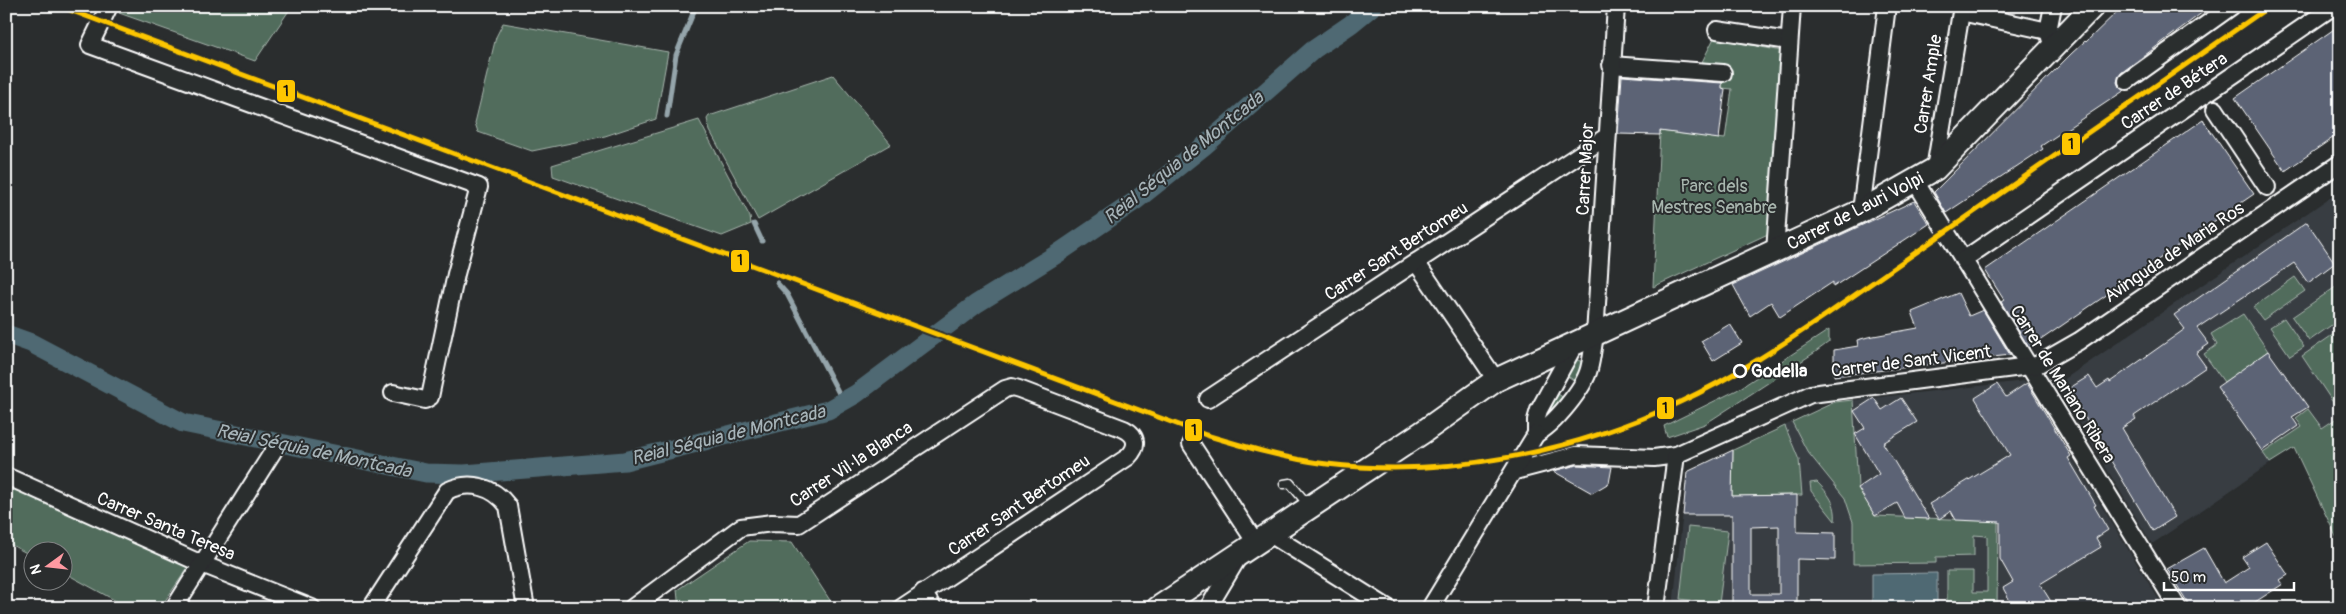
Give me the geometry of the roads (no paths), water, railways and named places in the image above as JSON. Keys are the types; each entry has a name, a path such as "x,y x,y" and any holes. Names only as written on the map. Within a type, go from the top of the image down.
{"street":[{"path":"109,6 90,45 479,187 456,274 430,397 425,400 393,393"},
{"name":"Carrer Major","path":"1536,434 1547,428 1562,412 1588,371 1585,339 1606,137 1616,6"},
{"path":"1775,252 1792,6"},
{"path":"1861,211 1887,6"},
{"path":"1961,9 2050,39 2053,6"},
{"name":"Carrer de Bétera","path":"2127,80 2232,6"},
{"name":"Carrer de Bétera","path":"1963,260 2334,6"},
{"name":"Carrer de Lauri Volpi","path":"1158,608 1423,432 1496,380 1861,211 1935,169 2050,39 2092,7"},
{"name":"Carrer Ample","path":"1935,169 1961,9"},
{"path":"1718,30 1789,41"},
{"path":"1611,65 1723,73"},
{"path":"2215,109 2267,187"},
{"name":"Carrer Sant Bertomeu","path":"1208,399 1606,137"},
{"name":"Avinguda de Maria Ros","path":"2028,366 2044,363 2079,341 2340,163"},
{"name":"Carrer de Mariano Ribera","path":"1915,181 2178,608"},
{"path":"1416,262 1496,380"},
{"path":"1430,608 1536,434 1536,420 1539,410 1585,339"},
{"name":"Carrer de Sant Vicent","path":"1515,470 1576,455 1654,458 1676,455 1811,394 2028,366"},
{"name":"Carrer Vil·la Blanca","path":"632,608 742,528 772,523 799,524 987,400 1012,387 1124,429"},
{"name":"Carrer Sant Bertomeu","path":"901,608 1128,457 1136,444 1134,437 1124,429"},
{"path":"1191,444 1256,544 1388,608"},
{"path":"174,608 274,450"},
{"path":"1656,608 1676,455"},
{"name":"Carrer Santa Teresa","path":"6,476 202,564 312,608"},
{"path":"371,608 447,491 460,484 473,485 501,497 508,506 526,608"},
{"path":"1208,608 1256,544"},
{"path":"1645,608 1659,584"},
{"path":"923,592 934,608"}],"lane":[{"path":"1284,484 1290,483 1296,487 1310,507"}],"water":[{"path":"1937,573 1937,605 1872,606 1872,574"}],"waterway":[{"path":"667,116 676,55 696,6"},
{"name":"Reial Séquia de Montcada","path":"6,334 31,343 183,423 426,473 464,474 625,461 828,410 856,394 976,304 1057,254 1135,201 1204,146 1313,50 1351,24 1373,6"},
{"path":"754,224 762,241"},
{"path":"777,283 787,294 843,401"}],"place":[{"name":"Godella","path":"1740,371"}],"park label":[{"name":"Parc dels Mestres Senabre","path":"1714,196"}]}
